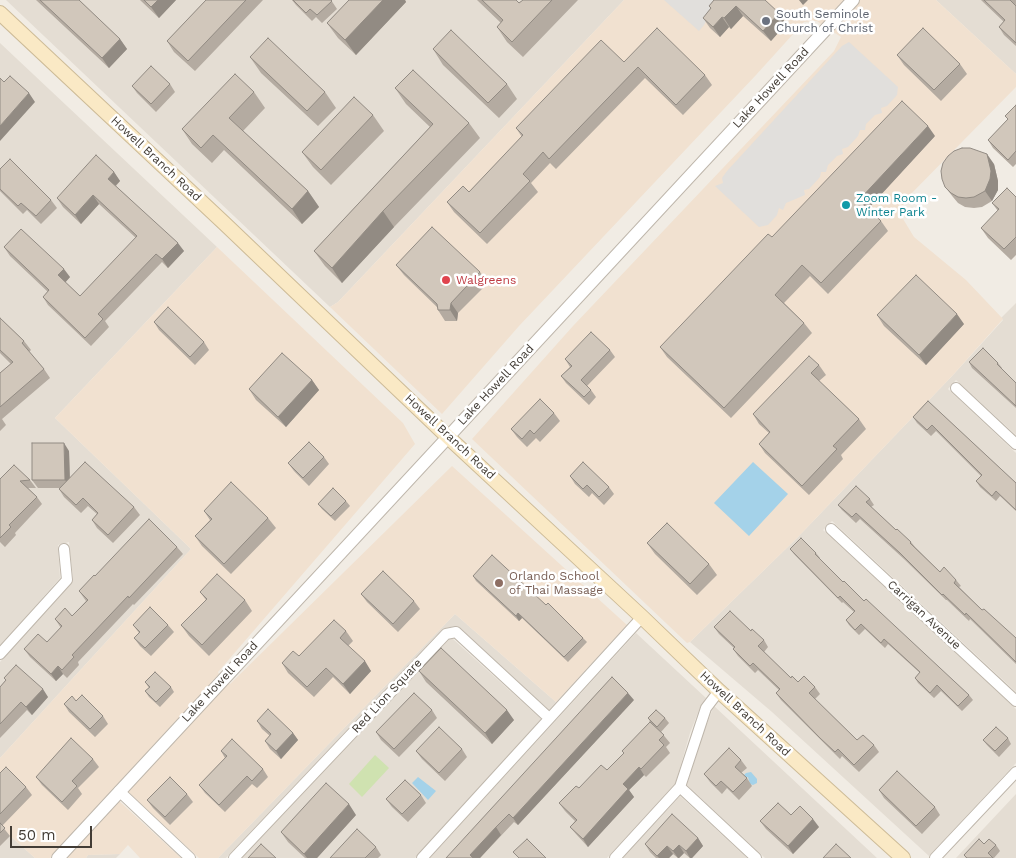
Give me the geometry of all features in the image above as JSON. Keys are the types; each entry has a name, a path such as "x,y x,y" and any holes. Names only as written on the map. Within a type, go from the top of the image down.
{"main road":[{"name":"Howell Branch Road","path":"0,14 719,691 903,858"}],"street":[{"name":"Lake Howell Road","path":"58,858 118,791 853,0"},
{"path":"956,388 1016,444"},
{"name":"Carrigan Avenue","path":"831,529 1016,700"},
{"path":"0,654 67,580 64,549"},
{"path":"422,858 642,617"},
{"name":"Red Lion Square","path":"234,858 446,634 456,632 549,718"},
{"path":"615,858 680,787 706,708 719,691"},
{"path":"935,858 1016,772"},
{"path":"680,787 756,858"},
{"path":"118,791 190,858"}],"shaded area":[{"path":"6,0 624,0 338,302 330,307"},
{"path":"624,0 845,0 822,25 817,21 804,22 519,326 442,414 330,307 338,302"},
{"path":"664,0 722,0 711,12 699,31"},
{"path":"860,0 936,0 1016,74 1016,87 907,198 900,214 914,237 966,280 1003,319 953,375 797,538 687,643 472,439 573,326 834,51 841,37 832,31"},
{"path":"936,0 1016,0 1016,74"},
{"path":"849,42 898,87 897,95 887,106 881,108 882,113 875,115 866,124 865,130 860,130 858,136 848,147 842,149 843,154 837,156 828,165 826,172 821,172 820,177 809,189 804,190 805,195 786,203 783,210 779,208 777,215 768,225 759,227 715,186 723,183 722,178 727,171 842,46"},
{"path":"0,43 217,247 55,418 191,549 0,758 0,662 71,583 73,578 69,542 58,545 60,578 0,646"},
{"path":"217,247 403,423 415,444 218,672 219,674 50,858 35,858 0,827 0,758 191,549 55,418"},
{"path":"1016,303 1016,435 956,380 948,389 1016,453 1016,692 832,521 823,530 1016,709 1016,763 929,856 772,712 690,642 797,538 953,375"},
{"path":"452,466 627,625 556,702 455,614 218,858 199,858 127,791 227,682 230,684"},
{"path":"455,614 556,702 549,710 460,628 455,626 446,628 442,630 226,858 218,858"},
{"path":"636,633 706,698 701,705 690,733 675,785 607,858 430,858"},
{"path":"448,639 453,639 541,719 415,858 241,858"},
{"path":"714,706 877,858 765,858 687,785 702,736"},
{"path":"1016,794 1016,858 956,858"},
{"path":"680,796 747,858 622,858"},
{"path":"118,800 181,858 140,858 128,845 120,854 88,855 86,858 65,858"},
{"path":"0,827 35,858 0,858"},
{"path":"120,854 116,858 86,858 88,855"}],"green space":[{"path":"375,755 389,768 362,797 349,784"}],"water":[{"path":"753,462 788,494 749,536 714,503"},
{"path":"751,772 757,779 757,783 753,785 750,784 748,777 744,778 743,776"},
{"path":"418,777 436,791 428,800 412,783"}],"building":[{"path":"40,0 79,0 120,39 102,58"},
{"path":"144,0 158,0 151,7"},
{"path":"206,0 246,0 188,61 167,41"},
{"path":"293,0 332,1 317,15 310,9 306,13"},
{"path":"349,0 383,0 345,40 327,23"},
{"path":"482,0 516,0 519,3 523,0 552,0 512,42 497,27 503,20"},
{"path":"714,0 765,0 779,13 763,31 736,6 713,27 703,18 711,8 709,6"},
{"path":"984,0 1010,0 1016,6 1016,43 999,27 1005,20"},
{"path":"657,28 705,75 676,105 638,67 549,159 543,152 523,174 530,181 480,233 447,202 463,186 469,192 523,135 516,128 601,40 624,62"},
{"path":"923,28 960,64 934,90 897,55"},
{"path":"451,30 507,84 488,103 433,49"},
{"path":"268,38 325,92 307,111 250,57"},
{"path":"151,66 170,84 151,104 132,86"},
{"path":"413,70 469,123 383,211 332,268 314,251 433,124 395,88"},
{"path":"235,74 254,92 229,118 308,191 292,209 213,135 201,148 182,129"},
{"path":"10,76 29,93 0,126 0,78 4,82"},
{"path":"354,97 373,115 321,170 302,152"},
{"path":"902,101 928,126 859,200 881,221 821,283 802,265 775,295 804,323 724,408 660,347 768,234 772,237"},
{"path":"1016,105 1016,151 1008,160 988,140 1008,119 1005,116"},
{"path":"970,148 987,154 991,171 990,179 985,191 974,197 958,197 945,187 942,179 943,163 954,151"},
{"path":"96,155 114,172 108,179 178,243 162,259 156,254 98,314 103,319 85,338 43,297 49,290 4,247 21,229 64,269 58,275 80,296 137,236 93,195 75,215 57,198"},
{"path":"10,159 51,200 36,216 21,203 18,206 0,189 0,169"},
{"path":"1007,188 1016,197 1016,237 1004,249 981,228 999,209 992,203"},
{"name":"Walgreens","path":"432,227 480,272 451,303 450,310 438,310 437,304 396,265"},
{"path":"916,275 957,314 919,355 877,315"},
{"path":"168,307 204,342 190,357 154,322"},
{"path":"0,318 24,341 22,343 44,369 0,407 0,373 13,362 0,350"},
{"path":"591,332 610,350 581,380 591,390 584,397 561,376 572,366 565,359"},
{"path":"983,348 1016,383 1016,406 969,362"},
{"path":"282,353 312,380 278,417 249,389"},
{"path":"809,356 819,365 811,373 859,419 833,446 837,449 802,486 759,444 770,432 753,414"},
{"path":"540,399 554,413 534,434 530,430 522,439 511,429"},
{"path":"928,401 1016,483 1016,510 996,491 992,496 976,481 982,475 932,425 927,430 913,417"},
{"path":"309,442 324,457 303,478 288,463"},
{"path":"32,443 64,443 65,480 32,480"},
{"path":"85,462 134,507 108,535 92,520 98,513 83,498 76,505 59,489"},
{"path":"583,462 609,487 599,497 587,485 583,489 570,476"},
{"path":"14,465 30,480 20,481 37,497 9,525 11,527 0,538 0,479"},
{"path":"231,482 268,518 224,564 195,536 212,519 204,511"},
{"path":"856,486 870,499 866,502 911,542 940,572 944,567 956,580 954,583 982,610 984,609 1016,638 1016,662 966,613 965,615 942,595 856,513 852,517 838,505"},
{"path":"333,488 346,501 331,516 318,504"},
{"path":"149,519 177,547 72,655 74,657 62,670 58,666 51,674 24,649 38,634 47,642 62,626 55,619 65,608 72,616 88,600 79,591"},
{"path":"667,523 709,564 690,584 647,543"},
{"path":"801,538 843,582 864,601 866,599 969,695 958,706 937,685 930,693 915,678 920,672 884,639 881,643 861,624 855,630 846,620 855,611 840,596 838,598 790,549"},
{"path":"492,555 546,605 548,603 583,638 564,657 518,613 516,616 473,576"},
{"path":"383,571 414,601 393,624 361,594"},
{"path":"217,574 245,600 202,645 181,625 207,599 200,592"},
{"path":"150,607 168,625 145,648 134,638 140,632 133,625"},
{"path":"730,611 751,631 752,629 764,640 758,646 791,678 792,676 798,682 804,676 815,687 809,693 857,740 863,735 874,745 854,765 838,749 835,752 820,738 776,693 780,689 753,663 750,666 733,649 735,647 714,627"},
{"path":"334,620 346,631 340,638 365,661 343,684 326,668 307,687 282,663 293,651 299,656"},
{"path":"441,648 507,710 485,733 419,671"},
{"path":"16,665 43,689 26,707 21,702 0,724 0,687 6,680 4,678"},
{"path":"155,672 171,687 156,702 145,691 150,687 145,682"},
{"path":"612,677 628,693 513,818 509,814 496,827 470,855 473,858 446,858"},
{"path":"414,693 432,710 394,749 376,732"},
{"path":"82,695 103,716 90,729 64,704 72,696 76,701"},
{"path":"268,709 293,733 276,751 265,741 271,734 257,721"},
{"path":"656,710 665,718 657,727 648,718"},
{"path":"650,722 664,735 659,740 664,745 641,769 639,767 623,784 628,789 583,839 570,827 577,820 559,803 576,786 579,788 601,765 607,770 624,753 622,751"},
{"path":"439,727 462,749 439,773 416,751"},
{"path":"996,727 1008,738 995,751 983,740"},
{"path":"71,738 93,759 72,781 77,786 62,802 36,777"},
{"path":"232,739 263,769 252,781 247,776 219,805 199,785 227,756 221,751"},
{"path":"729,748 741,760 735,767 747,778 733,792 721,781 716,786 704,774"},
{"path":"6,767 26,787 0,814 0,773"},
{"path":"897,771 935,807 916,826 879,790"},
{"path":"170,777 187,794 165,817 147,800"},
{"path":"405,780 421,795 402,814 386,799"},
{"path":"326,783 349,804 304,854 281,832"},
{"path":"778,803 791,815 800,806 813,819 788,846 760,821"},
{"path":"672,814 698,838 686,851 679,845 673,851 667,846 657,856 645,844"},
{"path":"0,823 5,828 0,833"},
{"path":"357,829 376,847 365,858 330,858"},
{"path":"527,839 546,858 519,858 513,852"},
{"path":"979,839 984,844 989,839 996,845 988,853 993,858 967,858 964,855"},
{"path":"261,844 276,858 248,858"},
{"path":"836,844 851,858 823,858"}],"place":[{"name":"South Seminole Church of Christ","path":"766,21"},
{"name":"Zoom Room - Winter Park","path":"846,205"},
{"name":"Walgreens","path":"446,280"},
{"name":"Orlando School of Thai Massage","path":"499,583"}]}
